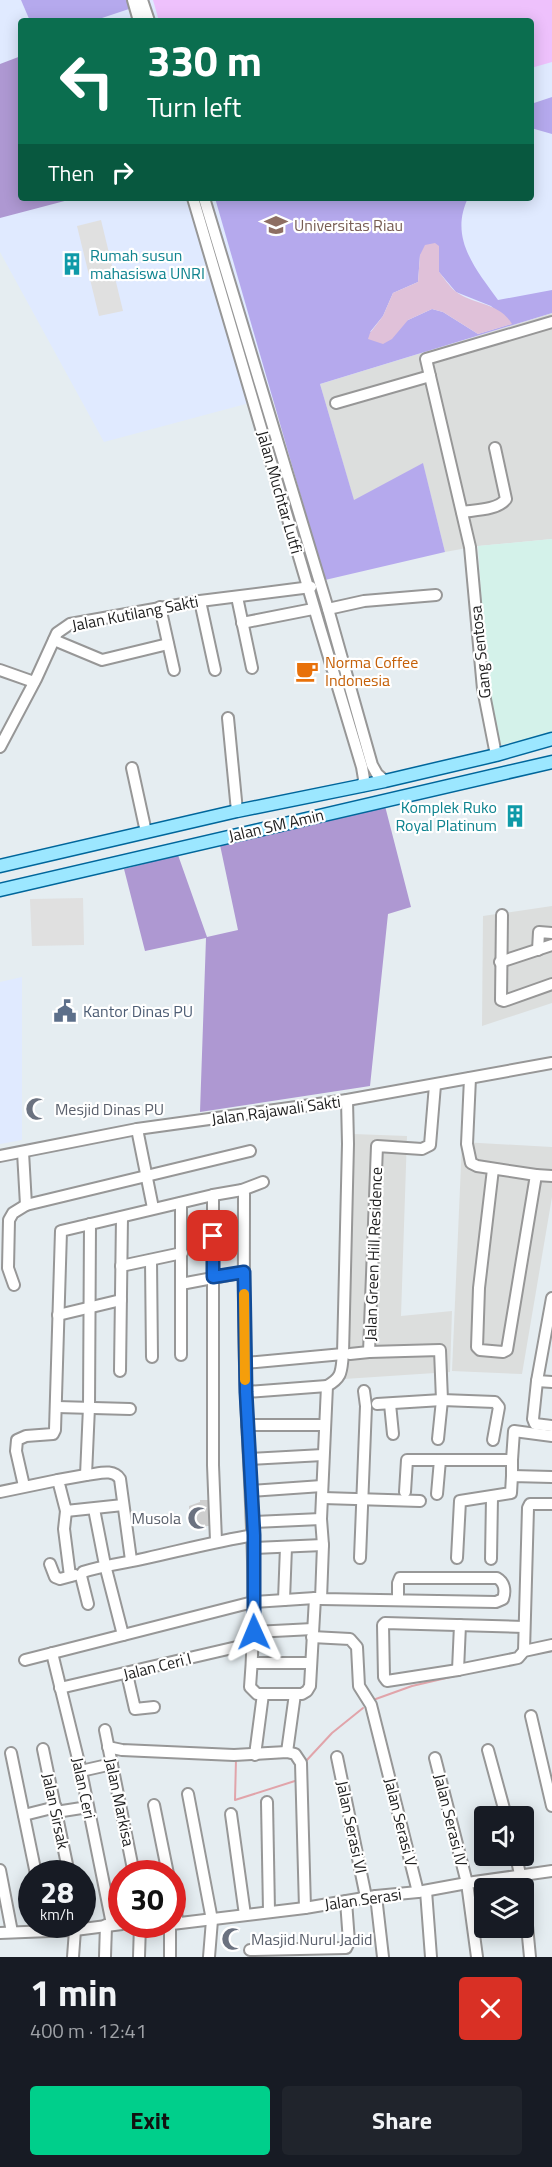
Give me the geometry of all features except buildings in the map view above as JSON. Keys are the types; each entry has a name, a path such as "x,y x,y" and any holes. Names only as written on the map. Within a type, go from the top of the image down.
{"main road":[{"name":"Jalan SM Amin","path":"0,866 237,811 385,781 496,755 552,739"},
{"name":"Jalan SM Amin","path":"0,890 552,762"},
{"path":"258,807 264,828"}],"street":[{"path":"133,0 138,18"},
{"path":"142,0 148,18"},
{"name":"Jalan Muchtar Lutfi","path":"194,201 362,768 364,779 362,786"},
{"name":"Jalan Muchtar Lutfi","path":"205,201 321,585 372,765 385,781"},
{"path":"336,403 430,376 426,359 552,322"},
{"name":"Gang Sentosa","path":"430,376 470,547 483,689 496,755"},
{"path":"462,512 497,506 506,499 495,448"},
{"name":"Jalan Kutilang Sakti","path":"0,747 57,633 70,624 160,607 321,585"},
{"path":"328,609 364,602 393,601 436,595"},
{"path":"237,597 252,668"},
{"path":"200,601 215,670"},
{"path":"160,607 174,670"},
{"path":"242,623 313,609"},
{"path":"54,640 102,660 168,644"},
{"path":"0,670 34,682"},
{"path":"228,718 237,811"},
{"path":"132,768 146,832"},
{"path":"502,915 500,962 502,1000 552,984"},
{"path":"538,950 539,932 552,933"},
{"path":"500,962 552,945"},
{"name":"Jalan Rajawali Sakti","path":"0,1156 137,1129 347,1100 552,1063"},
{"path":"470,1078 468,1155 471,1163 493,1169 552,1176"},
{"name":"Jalan Green Hill Residence","path":"435,1084 430,1145 422,1149 377,1146 369,1352 440,1350 442,1400 438,1439"},
{"path":"246,1392 327,1386 337,1380 341,1374 346,1354 347,1100"},
{"path":"137,1129 153,1208"},
{"path":"14,1285 8,1268 9,1220 13,1213 26,1205 250,1151"},
{"path":"23,1152 26,1205"},
{"path":"493,1169 479,1288 477,1347 480,1350 504,1352 507,1350 536,1174"},
{"path":"24,1486 15,1446 17,1440 26,1436 54,1433 57,1407 57,1232 122,1218 153,1208 242,1190 263,1182"},
{"path":"242,1190 244,1194 246,1392 254,1535 254,1638 250,1687 257,1694 302,1694 310,1686 313,1633 323,1545 321,1519 327,1386"},
{"path":"213,1195 213,1465 216,1541"},
{"path":"181,1203 181,1355"},
{"path":"120,1371 122,1218"},
{"path":"86,1475 89,1407 90,1224"},
{"path":"121,1266 182,1253"},
{"path":"151,1260 152,1357"},
{"path":"181,1284 244,1272"},
{"path":"552,1298 548,1334 537,1381 533,1419 535,1424 552,1426"},
{"path":"58,1315 121,1300"},
{"path":"245,1363 369,1352"},
{"path":"537,1381 552,1382"},
{"path":"360,1558 366,1406 364,1391"},
{"path":"377,1404 442,1400 495,1402 499,1407 493,1440"},
{"path":"390,1404 393,1434"},
{"path":"57,1407 130,1409"},
{"path":"248,1425 324,1425"},
{"path":"457,1558 460,1501 511,1493 514,1431 552,1436"},
{"path":"249,1460 323,1455"},
{"path":"405,1492 407,1460 512,1460"},
{"path":"437,1494 440,1460"},
{"path":"0,1492 86,1475 112,1472 116,1474 120,1479 131,1560"},
{"path":"512,1476 552,1477"},
{"path":"58,1480 66,1511 63,1529 76,1575 88,1604"},
{"path":"251,1491 322,1486"},
{"path":"491,1559 492,1497"},
{"path":"323,1498 420,1501"},
{"path":"524,1651 528,1508 530,1504 552,1504"},
{"path":"66,1511 123,1505"},
{"path":"94,1509 105,1565 123,1635"},
{"path":"253,1522 321,1519"},
{"path":"50,1564 55,1577 60,1579 105,1565 254,1535"},
{"path":"254,1548 323,1545"},
{"path":"284,1599 286,1547"},
{"path":"25,1660 253,1602 318,1598 398,1600 496,1602 503,1599 504,1586 496,1578 400,1578 398,1600"},
{"path":"524,1627 386,1622 383,1625 383,1676 385,1680 458,1670 518,1658 524,1651 552,1645"},
{"path":"458,1670 460,1625"},
{"name":"Jalan Ceri I","path":"60,1688 127,1674 254,1638 313,1633"},
{"name":"Jalan Serasi V","path":"313,1633 350,1639 357,1647 359,1686 371,1705 422,1892 431,1957"},
{"name":"Jalan Ceri","path":"52,1653 81,1771 108,1901"},
{"path":"252,1663 311,1663"},
{"path":"127,1674 135,1709 154,1707"},
{"path":"255,1755 263,1694"},
{"path":"287,1752 295,1694"},
{"path":"531,1716 552,1806"},
{"name":"Jalan Markisa","path":"105,1730 131,1860"},
{"path":"108,1747 122,1750 255,1755 287,1752 295,1754 301,1763 305,1908"},
{"name":"Jalan Sirsak","path":"44,1749 66,1860"},
{"path":"488,1750 503,1806"},
{"path":"11,1753 33,1860"},
{"name":"Jalan Serasi VI","path":"337,1757 371,1896 383,1957"},
{"name":"Jalan Serasi IV","path":"435,1758 467,1883 477,1957"},
{"path":"81,1771 112,1764"},
{"path":"188,1794 212,1920 209,1957"},
{"path":"267,1802 269,1911"},
{"path":"154,1805 165,1860"},
{"path":"24,1815 88,1807"},
{"path":"231,1814 245,1915"},
{"path":"519,1866 522,1876"},
{"name":"Jalan Serasi","path":"186,1923 305,1908 371,1896 422,1892 552,1871"},
{"path":"0,1872 12,1932"},
{"path":"250,1950 346,1948 349,1942 346,1901"},
{"path":"0,1933 18,1931"},
{"path":"73,1957 76,1938"},
{"name":"Jalan Ceri","path":"105,1957 110,1938"},
{"path":"139,1957 140,1938"},
{"path":"170,1957 172,1938"},
{"path":"528,1938 530,1957"}],"shaded area":[{"name":"Universitas Riau","path":"0,0 552,0 552,313 320,384 104,442 0,252"},
{"path":"21,0 127,0 129,9 102,18 29,18"},
{"path":"153,0 552,0 552,62 534,67 534,18 158,18"},
{"path":"18,57 18,201 65,201 0,218 0,64"},
{"path":"552,97 552,134 534,129 534,103"},
{"path":"216,201 467,201 461,226 467,252 498,300 552,290 552,313 320,384 354,500 423,463 445,552 325,580","holes":["439,246 439,272 456,292 491,306 511,324 478,334 443,312 432,309 408,320 370,332 383,316 393,293 418,282 420,255"]},
{"path":"101,220 123,311 99,316 77,226"},
{"path":"435,243 439,246 439,272 451,287 469,299 500,311 512,324 478,334 443,312 432,309 408,320 392,339 383,344 368,339 383,316 393,293 418,282 420,255 425,245"},
{"path":"552,313 552,539 478,546 445,552 423,464 354,501 320,384"},
{"path":"552,539 552,733 497,746 488,697 478,546"},
{"path":"385,806 411,907 388,914 370,1086 200,1112 206,938 145,951 124,869 178,855 207,937 238,930 220,845"},
{"path":"83,898 84,945 32,946 30,899"},
{"path":"552,906 552,1003 482,1026 483,916"},
{"path":"22,977 22,1140 0,1144 0,982"},
{"path":"353,1134 407,1136 401,1316 452,1311 450,1372 344,1379"},
{"path":"462,1142 552,1147 552,1197 522,1374 452,1371"},
{"name":"Musola","path":"200,1500 211,1500 209,1526 189,1527 189,1506"}],"waterway":[{"path":"545,1652 552,1651"},
{"path":"373,1700 412,1686 459,1675"},
{"path":"306,1761 332,1733 363,1708"},
{"path":"233,1759 236,1759 235,1800 298,1780"}],"slow traffic":[{"path":"244,1294 245,1380"}],"place":[{"name":"Universitas Riau","path":"276,225"},
{"name":"Rumah susun mahasiswa UNRI","path":"72,264"},
{"name":"Norma Coffee Indonesia","path":"307,671"},
{"name":"Komplek Ruko Royal Platinum","path":"515,816"},
{"name":"Kantor Dinas PU","path":"65,1011"},
{"name":"Mesjid Dinas PU","path":"37,1109"},
{"name":"Musola","path":"199,1518"},
{"name":"Masjid Nurul Jadid","path":"233,1939"}],"route":[{"path":"213,1236 213,1277 244,1272 246,1392 254,1535 254,1632"}]}
